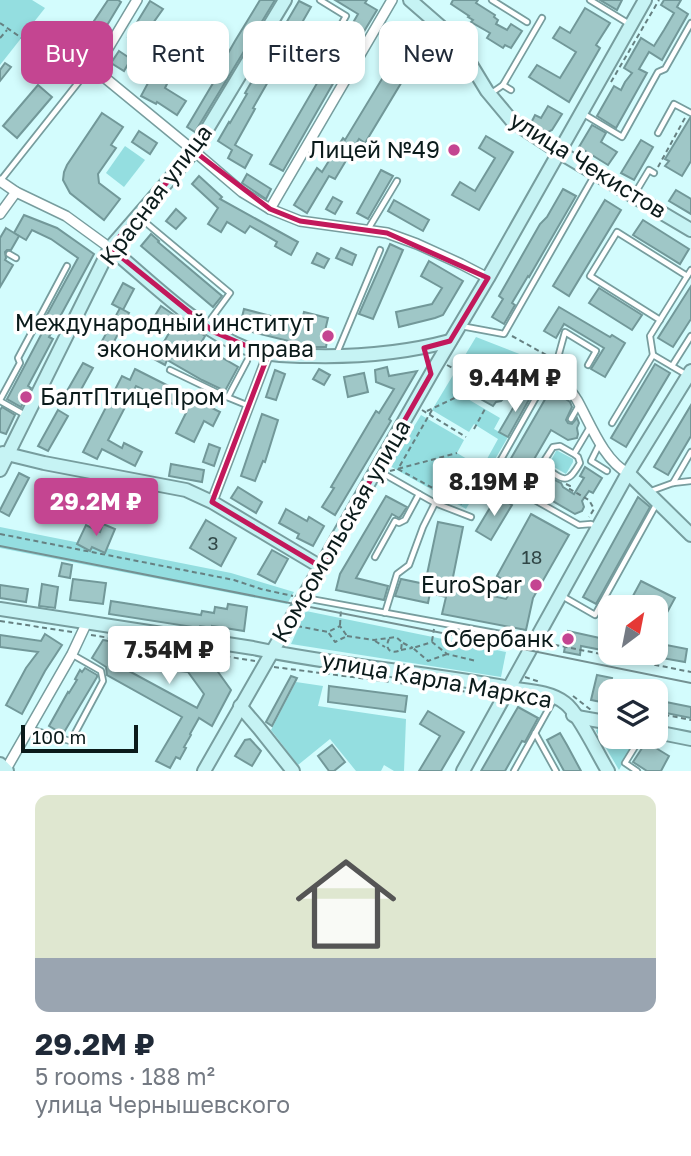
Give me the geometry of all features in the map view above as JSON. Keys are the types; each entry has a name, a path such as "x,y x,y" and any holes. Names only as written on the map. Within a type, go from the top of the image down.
{"main road":[{"name":"Красная улица","path":"0,470 4,454 28,416 110,248 194,151 285,0"},
{"name":"улица Чекистов","path":"410,0 456,40 489,95 512,121 691,230"},
{"name":"Комсомольская улица","path":"204,771 266,658 419,408 431,373 488,278 645,0"},
{"path":"110,248 206,326 237,344 268,355 336,357 385,354 450,341"},
{"path":"416,349 428,360 431,373"},
{"path":"463,771 628,473 689,377"},
{"path":"4,454 186,489 321,567"},
{"path":"628,473 691,535"},
{"name":"улица Карла Маркса","path":"0,609 85,628"},
{"name":"улица Карла Маркса","path":"0,615 266,658 509,690 564,705 577,718 598,721"},
{"name":"улица Карла Маркса","path":"509,690 524,690 557,698 565,702 577,718"},
{"path":"240,706 293,771"},
{"path":"577,718 608,771"},
{"path":"668,734 691,739"},
{"path":"0,764 6,771"}],"street":[{"path":"113,40 137,0"},
{"path":"365,45 391,0"},
{"path":"112,84 242,192 271,209 300,221 387,233 417,244 488,278"},
{"path":"271,209 343,84"},
{"path":"0,181 16,192 66,216 110,248"},
{"path":"0,214 16,192"},
{"path":"212,502 268,355"},
{"path":"557,362 556,374 569,388 579,405 582,417 591,426 619,469 628,473"},
{"path":"6,771 85,628"}],"lane":[{"path":"313,0 320,0 346,16 343,21"},
{"path":"492,0 527,22"},
{"path":"590,0 631,25"},
{"path":"489,95 503,85 542,18"},
{"path":"582,112 622,137 658,72 665,69 691,23"},
{"path":"0,181 77,84"},
{"path":"503,85 512,90"},
{"path":"658,132 674,104 690,113"},
{"path":"634,196 649,170 654,173"},
{"path":"460,325 504,334 596,173"},
{"path":"368,230 397,181"},
{"path":"139,216 230,293 206,326"},
{"path":"660,320 590,276 617,232 687,276"},
{"path":"336,357 380,250"},
{"path":"9,254 16,258"},
{"path":"28,416 0,401 20,363 18,358 67,266"},
{"path":"612,423 653,355 650,336 691,270"},
{"path":"557,362 565,332 596,351 588,365"},
{"path":"672,366 691,336"},
{"path":"653,355 689,377"},
{"path":"228,397 247,361"},
{"path":"170,370 249,406"},
{"path":"559,377 543,385 499,463 498,472 503,481 579,525 591,524 598,528"},
{"path":"571,419 579,405"},
{"path":"575,454 591,426"},
{"path":"601,443 591,461 607,471"},
{"path":"556,446 575,454 580,463 569,479 563,479 545,467 545,459 556,446"},
{"path":"673,483 691,452"},
{"path":"380,471 435,503 471,517"},
{"path":"648,492 673,483 691,481"},
{"path":"375,557 395,521 400,523 405,520 419,494"},
{"path":"561,596 595,615 658,502"},
{"path":"386,613 397,574 409,565 435,503"},
{"path":"303,598 536,642"},
{"path":"30,728 70,741 73,737 103,681 101,671 72,654"},
{"path":"514,771 552,701"},
{"path":"535,733 556,771"},
{"path":"634,749 625,763 637,771"}],"path":[{"path":"0,23 21,37"},
{"path":"0,38 8,29"},
{"path":"654,173 690,113"},
{"path":"504,334 513,336 557,362"},
{"path":"447,365 470,378"},
{"path":"398,469 432,410 461,395"},
{"path":"419,408 432,410"},
{"path":"419,408 466,437"},
{"path":"474,429 485,409"},
{"path":"380,471 398,469 457,453"},
{"path":"398,469 462,503 481,468"},
{"path":"563,479 561,481 570,486 568,488 589,500 594,509 585,524"},
{"path":"0,534 234,580 303,598"},
{"path":"342,605 340,626 347,636"},
{"path":"0,621 85,628 266,658"},
{"path":"432,642 436,622"},
{"path":"296,626 328,632 340,626"},
{"path":"328,632 335,642 347,636 374,640 396,637 428,661 447,654"},
{"path":"387,648 389,639"},
{"path":"374,640 390,652 396,653 432,642"},
{"path":"401,650 402,642"},
{"path":"432,642 447,654 476,661"},
{"path":"536,642 691,672"},
{"path":"284,667 482,694"},
{"path":"668,716 691,720"},
{"path":"683,726 684,719"}],"highlighted area":[{"path":"194,151 270,209 300,221 387,233 488,278 450,341 424,348 431,374 321,567 212,502 268,355 214,332 110,248"}],"shaded area":[{"path":"0,0 32,0 45,8 35,21 21,21 21,38 0,65"},
{"path":"125,146 145,160 124,187 106,173"},
{"path":"476,337 550,366 507,381 479,364 461,395 500,418 494,429 508,437 466,509 390,466 421,415 464,440 457,453 482,468 498,439 474,424 469,432 432,410"},
{"path":"556,451 573,459 566,474 549,464"},
{"path":"0,527 231,573 294,592 287,604 0,548"},
{"path":"306,611 506,652 501,677 291,644"},
{"path":"296,682 323,686 318,706 406,719 404,771 394,771 384,765 381,771 356,771 330,739 298,765 271,730"},
{"path":"607,749 630,749 619,770"}],"building":[{"path":"108,0 121,2 110,21 94,21"},
{"path":"260,0 275,0 262,21 247,21"},
{"path":"335,0 367,0 365,3 377,10 365,30 365,21 354,21 358,14"},
{"path":"453,0 478,0 476,3 495,15 498,20 496,24 507,30 511,24 522,31 511,48 505,45 503,48 487,38 490,33 478,26 478,21 472,21 451,4"},
{"path":"600,0 622,0 617,10"},
{"path":"664,0 681,0 677,7 688,14 662,60 649,52 639,69 647,73 616,128 597,116 614,86 621,90 632,73 624,68 641,38 654,46 674,13 661,5"},
{"path":"150,1 163,9 154,21 138,21"},
{"path":"299,1 311,7 303,21 287,21"},
{"path":"585,8 610,23 596,45 600,48 569,102 529,77 537,65 560,78 576,52 553,38 560,27 570,33"},
{"path":"243,28 243,53 229,76 229,52"},
{"path":"119,51 127,56 124,71 113,64"},
{"path":"5,63 11,67 0,81 0,70"},
{"path":"147,84 167,84 165,88 186,101 177,115 157,102 156,104 141,96"},
{"path":"213,84 224,84 195,132 187,127"},
{"path":"250,84 267,84 235,145 252,155 245,168 228,158 232,150 218,141 247,94 245,93"},
{"path":"317,84 333,84 283,171 270,164"},
{"path":"379,84 401,84 365,143 359,139 335,179 329,176 307,213 294,205 317,168 322,172 343,138 345,140"},
{"path":"38,85 52,97 17,138 3,126"},
{"path":"548,106 562,114 548,132 531,123 535,115 541,118"},
{"path":"102,113 123,127 111,145 116,148 98,174 99,183 120,199 104,220 70,193 63,180 67,165"},
{"path":"690,118 691,161 682,176 665,166 669,161 665,159"},
{"path":"592,125 606,133 601,142 617,152 608,165 579,147"},
{"path":"139,131 157,143 150,154 132,142"},
{"path":"486,136 513,152 479,210 452,195 460,182 475,191 495,158 479,148"},
{"path":"641,140 653,147 634,180 621,173"},
{"path":"381,170 393,176 368,219 357,213"},
{"path":"247,174 271,189 266,199 242,183"},
{"path":"199,176 222,197 220,199 298,242 291,255 275,246 277,242 250,226 245,233 227,222 221,232 208,224 218,208 192,184"},
{"path":"563,189 576,196 512,303 515,305 504,324 492,317 503,299 499,296"},
{"path":"676,190 691,199 691,214 669,201"},
{"path":"333,197 342,202 335,214 326,209"},
{"path":"394,200 429,220 423,231 388,211"},
{"path":"605,200 621,210 569,296 553,286"},
{"path":"176,209 186,218 176,229 166,221"},
{"path":"24,215 57,228 94,254 49,337 53,339 28,386 31,388 21,407 7,399 42,333 38,331 78,258 51,239 32,230 26,240 14,233"},
{"path":"643,220 689,249 680,264 633,235"},
{"path":"6,228 19,236 11,250 5,252 5,260 13,265 0,287 0,238"},
{"path":"151,234 222,296 213,307 141,246"},
{"path":"390,244 403,250 373,319 359,314"},
{"path":"341,248 356,255 352,265 336,258"},
{"path":"317,253 329,259 324,268 312,263"},
{"path":"429,261 463,281 443,315 399,327 396,312 432,304 442,288 421,276"},
{"path":"123,283 134,289 123,310 112,304"},
{"path":"691,286 691,319 673,347 658,338"},
{"path":"599,288 642,315 632,330 589,303"},
{"path":"161,306 205,336 200,345 238,367 225,391 167,360 165,365 154,359 169,333 151,322"},
{"path":"559,307 625,343 605,377 591,369 604,348 564,324 556,338 544,331"},
{"path":"120,308 129,313 106,357 96,352"},
{"path":"244,309 301,324 304,312 328,318 324,335 328,336 326,347 313,347 232,327 234,319 241,321"},
{"path":"83,363 93,368 73,404 63,398"},
{"path":"655,364 670,373 626,447 611,438"},
{"path":"387,367 389,376 417,371 389,419 391,421 335,515 322,507 376,411 379,413 394,389 376,382 375,370"},
{"path":"135,369 220,412 213,426 204,421 194,442 176,433 187,411 136,386 108,440 122,448 124,443 142,452 135,466 102,449 97,459 83,452 122,376 130,380"},
{"path":"319,369 330,375 324,385 313,379"},
{"path":"275,370 285,374 276,400 266,397"},
{"path":"364,373 368,392 348,397 344,377"},
{"path":"491,378 505,386 506,396 493,406 479,398 482,392 478,390 483,380 488,382"},
{"path":"551,389 570,402 572,407 566,420 572,424 577,418 577,438 568,440 551,430 529,468 561,483 574,494 584,478 580,476 585,467 602,478 593,493 589,491 582,501 582,511 575,514 508,475 506,467"},
{"path":"523,391 531,396 508,437 499,432"},
{"path":"691,405 691,436 668,475 654,467"},
{"path":"2,407 15,415 6,434 0,432"},
{"path":"58,410 68,416 48,451 38,446"},
{"path":"262,414 278,420 265,462 263,461 255,481 241,476"},
{"path":"209,444 220,448 214,466 203,462"},
{"path":"171,464 204,470 202,482 169,476"},
{"path":"19,473 29,478 9,516 0,510"},
{"path":"238,487 262,502 256,513 231,498"},
{"path":"71,489 83,494 85,490 99,496 91,518 75,512 73,516 61,510"},
{"path":"386,496 407,507 399,518 392,514 356,578 388,586 384,600 336,590 340,574"},
{"path":"497,496 512,505 491,540 476,531"},
{"path":"638,497 650,507 601,595 598,595 596,604 583,597"},
{"path":"140,500 156,504 152,520 136,516"},
{"path":"286,509 307,521 309,517 324,526 313,546 297,538 299,534 279,523"},
{"path":"531,514 569,535 533,598 526,630 442,614 446,597 430,593 428,603 395,596 401,579 425,584 438,522 463,527 451,587 506,599 514,587 497,576"},
{"path":"206,520 236,538 221,566 190,548"},
{"path":"103,524 115,529 105,553 92,547 90,551 77,544 86,525 100,532"},
{"path":"272,550 288,559 275,583 258,574"},
{"path":"62,563 72,565 70,578 59,576"},
{"path":"73,579 106,583 103,604 70,600"},
{"path":"641,581 675,598 668,611 668,595 633,595"},
{"path":"42,584 58,587 55,608 39,606"},
{"path":"0,585 28,589 26,602 0,598"},
{"path":"111,601 201,615 202,611 214,613 215,607 227,609 228,604 247,607 244,631 212,626 199,628 109,614"},
{"path":"568,631 598,638 598,649 581,646 580,655 564,652"},
{"path":"45,634 62,645 22,714 6,705 38,652 0,647 0,635 41,641"},
{"path":"103,640 208,658 231,690 212,726 199,718 180,759 176,757 170,768 156,761 182,717 107,675 106,667 92,658","holes":["116,664 188,672 204,694 197,708"]},
{"path":"668,645 687,649 685,662 668,659"},
{"path":"85,668 97,677 63,734 49,726 77,680 75,679 80,670 82,672"},
{"path":"597,675 612,678 598,679 598,701 591,700"},
{"path":"291,676 297,678 272,726 266,722"},
{"path":"329,686 407,696 405,712 328,702"},
{"path":"668,702 691,707 691,718 668,713"},
{"path":"518,707 538,718 525,742 522,741 505,771 481,771"},
{"path":"428,711 464,732 441,771 419,771 440,736 420,724"},
{"path":"560,733 581,771 564,771 547,740"},
{"path":"250,739 261,751 252,766 235,756 245,740"},
{"path":"332,745 345,762 334,771 329,771 318,756"},
{"path":"641,749 658,749 669,756 661,771 647,771 633,762"}],"tram line":[{"path":"0,546 691,683"}],"place":[{"name":"Лицей №49","path":"454,150"},
{"name":"Международный институт экономики и права","path":"328,336"},
{"name":"БалтПтицеПром","path":"26,397"},
{"name":"EuroSpar","path":"536,585"},
{"name":"Сбербанк","path":"568,639"}]}
